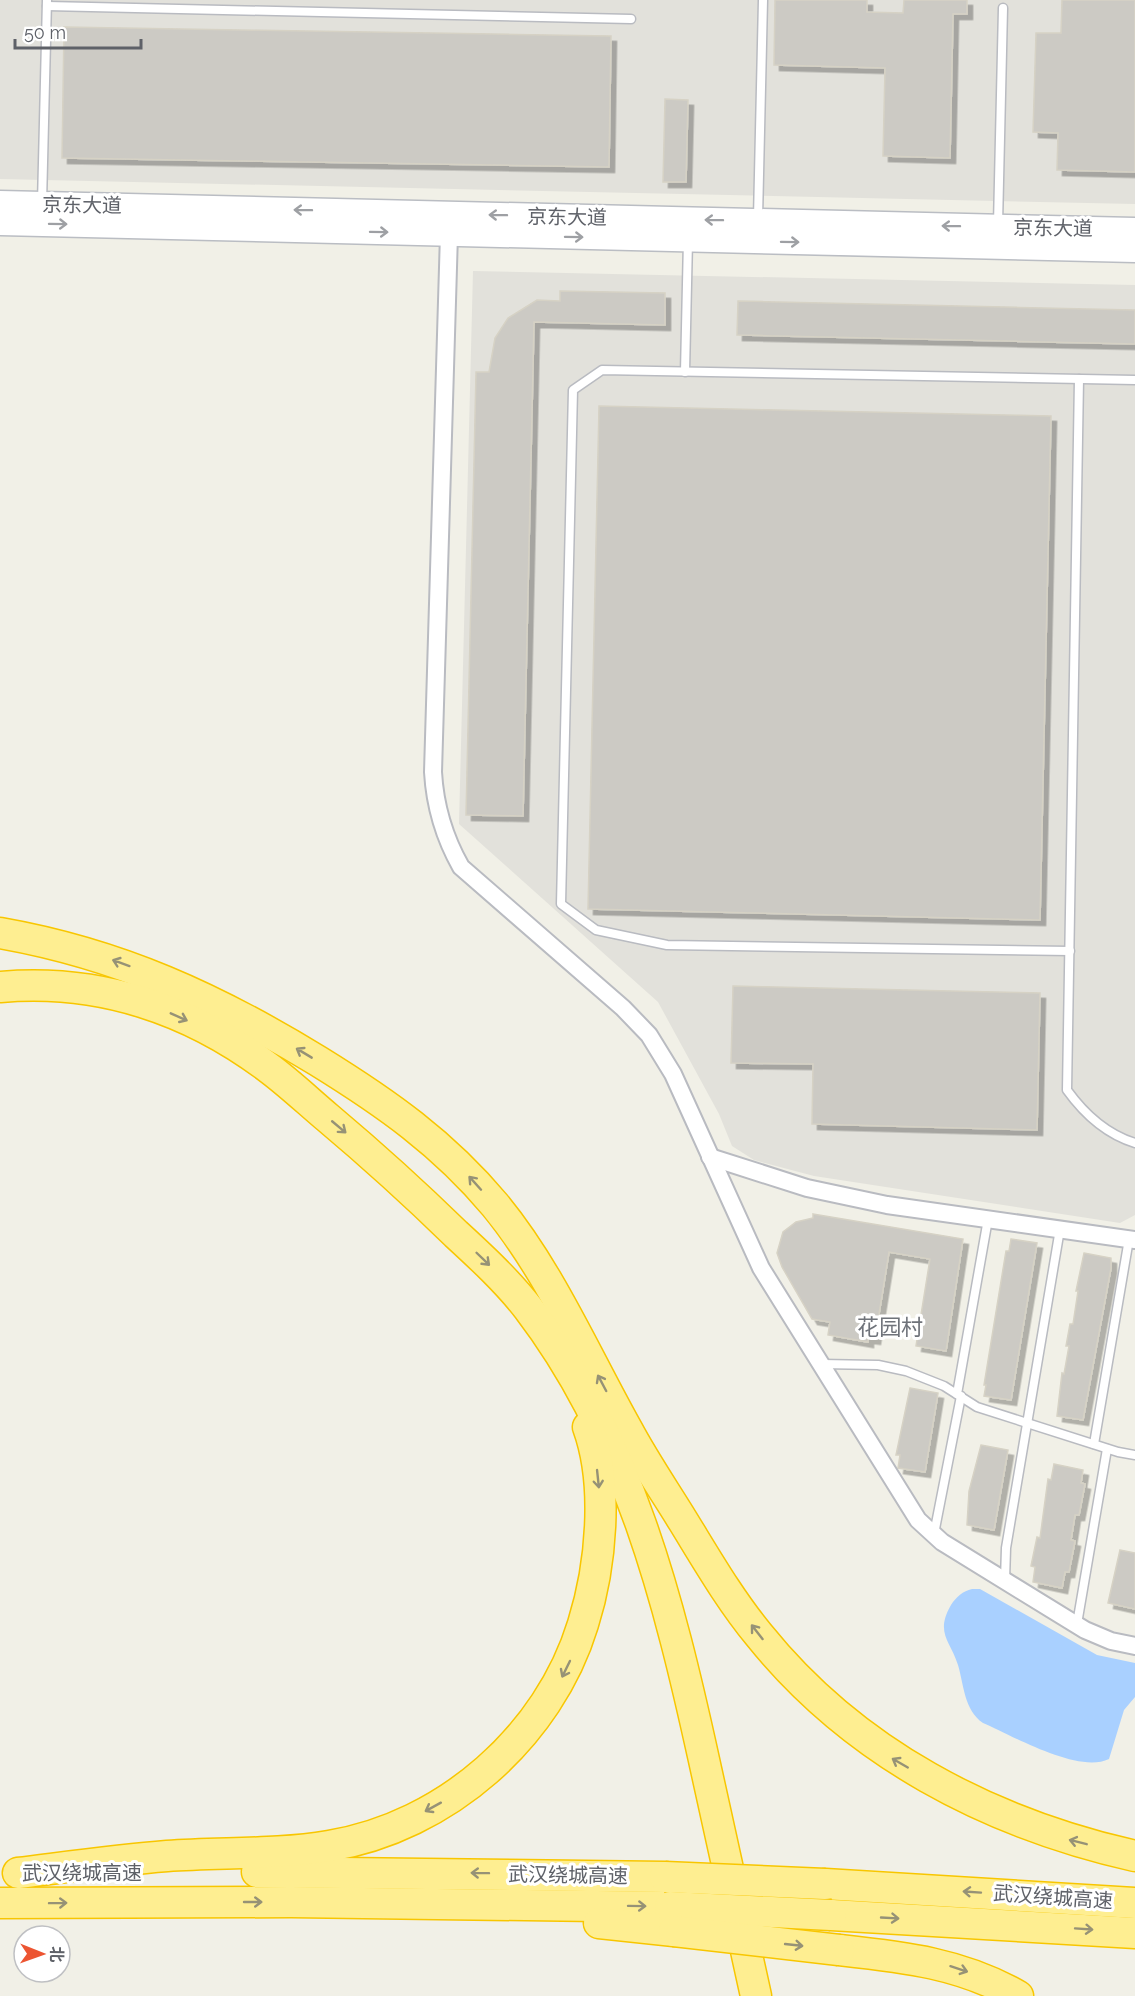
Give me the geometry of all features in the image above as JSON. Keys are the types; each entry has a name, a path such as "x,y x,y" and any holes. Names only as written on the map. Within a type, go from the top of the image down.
{"highway":[{"path":"0,921 161,978 250,1022 345,1078 427,1134 475,1182 524,1245 629,1434 721,1582 759,1635 803,1684 853,1729 892,1758 978,1804 1065,1838 1135,1856"},
{"path":"0,933 85,951"},
{"path":"0,952 80,969 217,1036 270,1068 394,1173 505,1280 566,1362 625,1478 659,1577 689,1691 756,1996"},
{"path":"0,987 30,984 83,987 144,1002"},
{"path":"9,1873 167,1856 291,1852 332,1846 377,1833 412,1819 460,1791 501,1757 536,1717 562,1676 582,1628 597,1563 600,1512 595,1459 590,1433 566,1362"},
{"path":"629,1434 691,1629 773,1996"},
{"name":"武汉绕城高速","path":"9,1873 291,1872 665,1877 825,1884 1135,1903"},
{"name":"武汉绕城高速","path":"0,1903 411,1903 672,1919 831,1914 1135,1933"},
{"path":"672,1919 839,1950 942,1964 985,1979 1018,1996"}],"main road":[{"name":"京东大道","path":"0,203 1135,230"},
{"name":"京东大道","path":"0,223 1135,250"}],"street":[{"path":"449,234 433,772 441,825 461,867 623,1008 649,1035 673,1074 761,1268 911,1511 934,1536 1077,1624 1110,1641 1135,1646"},
{"path":"710,1157 807,1188 887,1205 1132,1239"}],"lane":[{"path":"758,221 763,0"},
{"path":"42,204 47,3 631,19"},
{"path":"998,227 1003,8"},
{"path":"685,372 688,240"},
{"path":"1070,951 668,945 596,930 561,904 573,390 602,370 1135,380"},
{"path":"1079,379 1068,1090 1076,1103 1098,1125 1135,1143"},
{"path":"934,1536 987,1219"},
{"path":"1005,1580 1006,1548 1060,1229"},
{"path":"1094,1444 1132,1239"},
{"path":"821,1364 893,1367 944,1386 977,1407 1107,1449 1135,1455"},
{"path":"1077,1624 1107,1449"}],"shaded area":[{"path":"0,0 1135,0 1135,204 0,179"},
{"path":"473,271 1135,285 1135,1215 1120,1223 814,1176 754,1160 732,1146 719,1114 658,1002 459,824"}],"water":[{"path":"972,1589 980,1589 1097,1655 1135,1663 1135,1697 1124,1710 1109,1759 1080,1762 1063,1758 1028,1744 977,1718 968,1704 958,1665 944,1630 946,1615 953,1602 957,1597"}],"building":[{"path":"775,0 867,0 867,12 903,13 904,0 967,0 967,14 953,14 950,158 883,156 885,68 774,65"},
{"path":"1062,0 1135,0 1135,172 1057,170 1058,133 1033,132 1036,33 1061,33"},
{"path":"64,27 611,36 609,167 62,158"},
{"path":"665,99 688,100 686,182 663,182"},
{"path":"560,291 665,293 665,325 534,322 523,816 466,815 476,372 489,372 495,338 508,318 537,300 560,301"},
{"path":"738,301 1135,310 1135,344 737,335"},
{"path":"599,406 1051,416 1040,920 588,909"},
{"path":"733,986 1040,993 1037,1130 812,1124 813,1064 731,1063"},
{"path":"813,1214 963,1239 946,1351 916,1346 930,1259 889,1252 875,1339 868,1338 868,1342 828,1335 830,1322 812,1319 782,1267 777,1253 783,1232 796,1222 813,1218"},
{"path":"1011,1239 1037,1243 1011,1400 984,1396 986,1385 984,1385 1006,1251 1009,1251"},
{"path":"1084,1253 1111,1258 1111,1268 1083,1420 1057,1416 1062,1373 1064,1374 1069,1346 1066,1346 1070,1324 1073,1324 1078,1291 1076,1291"},
{"path":"910,1388 938,1393 925,1472 898,1468 900,1455 896,1455"},
{"path":"981,1445 1008,1450 994,1530 967,1525 969,1491"},
{"path":"1054,1464 1083,1470 1081,1483 1085,1484 1079,1515 1075,1515 1071,1540 1075,1541 1069,1572 1065,1572 1062,1588 1033,1582 1035,1567 1031,1566 1037,1537 1040,1538 1048,1479 1051,1480"},
{"path":"1120,1550 1135,1553 1135,1609 1108,1603"}],"district":[{"name":"花园村","path":"890,1327"}]}
